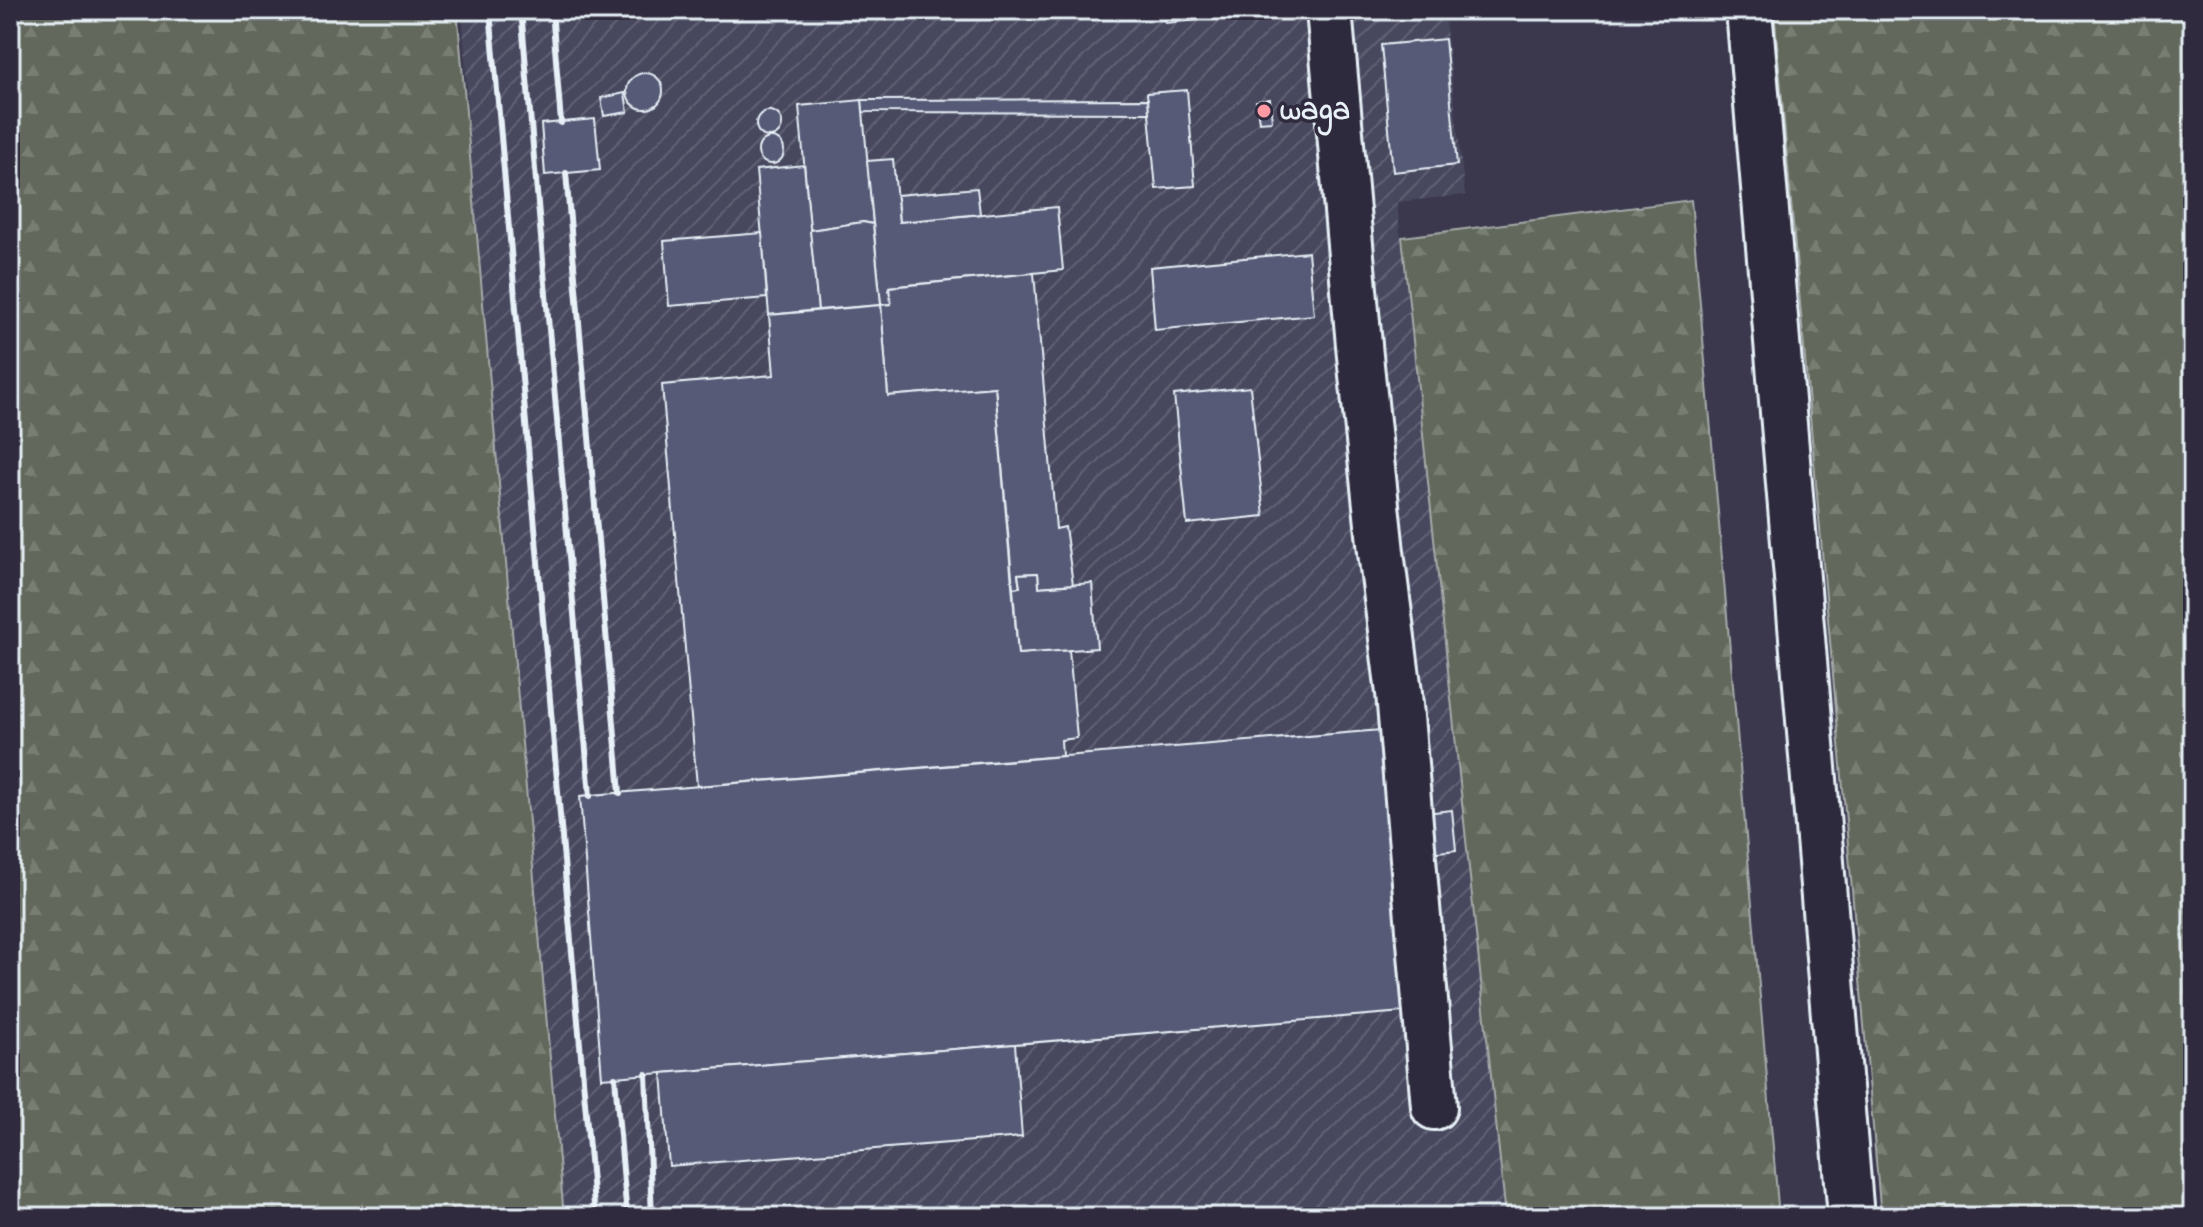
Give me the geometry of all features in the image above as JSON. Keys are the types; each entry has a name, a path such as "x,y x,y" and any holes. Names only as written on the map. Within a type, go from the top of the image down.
{"main road":[{"path":"1329,10 1360,356 1399,693 1434,1107"},
{"path":"1749,10 1851,1217"}],"shaded area":[{"path":"462,10 1444,10 1465,195 1397,202 1506,1217 564,1217 474,212"}],"green space":[{"path":"10,10 457,10 564,1217 10,1217"},
{"path":"1774,10 2193,10 2193,1217 1881,1217"},
{"path":"1691,200 1779,1217 1506,1217 1402,237"}],"building":[{"path":"1164,10 1198,10 1198,20 1165,23"},
{"path":"1445,39 1457,165 1393,172 1381,45"},
{"path":"645,73 658,78 663,91 658,104 645,109 632,104 627,91 632,78"},
{"path":"1187,90 1195,186 1156,189 1147,93"},
{"path":"625,93 628,112 604,116 601,98"},
{"path":"1148,99 1149,113 863,112 862,100"},
{"name":"waga","path":"1270,99 1272,121 1259,122 1256,101"},
{"path":"862,100 873,224 863,222 810,230 799,106"},
{"path":"769,111 778,115 782,124 778,133 769,137 760,133 756,124 760,115"},
{"path":"595,119 600,170 545,175 541,124"},
{"path":"771,138 780,142 784,151 780,160 771,164 762,160 758,151 762,142"},
{"path":"893,159 899,222 1057,207 1063,270 889,287 891,304 881,305 867,161"},
{"path":"804,165 818,310 769,315 756,170"},
{"path":"977,188 980,214 899,222 897,195"},
{"path":"863,222 873,224 881,305 818,310 810,230"},
{"path":"762,233 767,298 669,306 664,241"},
{"path":"1308,252 1314,315 1155,330 1150,267"},
{"path":"1034,273 1056,529 1065,527 1073,584 1039,587 1038,573 1018,574 1020,587 1013,588 995,387 888,396 881,305 891,304 889,287"},
{"path":"881,305 888,396 995,387 1018,654 1069,650 1077,738 1061,740 1062,756 697,786 662,385 774,375 769,315"},
{"path":"1250,387 1264,516 1187,524 1174,395"},
{"path":"1038,573 1039,587 1092,583 1097,648 1018,654 1013,588 1020,587 1018,574"},
{"path":"1393,729 1415,1011 602,1078 580,796"},
{"path":"1452,810 1456,850 1429,853 1425,813"},
{"path":"1015,1044 1022,1137 669,1166 662,1073"}],"railway":[{"path":"490,10 595,1217"},
{"path":"521,10 590,796"},
{"path":"552,10 561,123"},
{"path":"566,173 620,793"},
{"path":"646,1074 652,1217"},
{"path":"615,1077 627,1217"}],"place":[{"name":"waga","path":"1264,111"}]}
